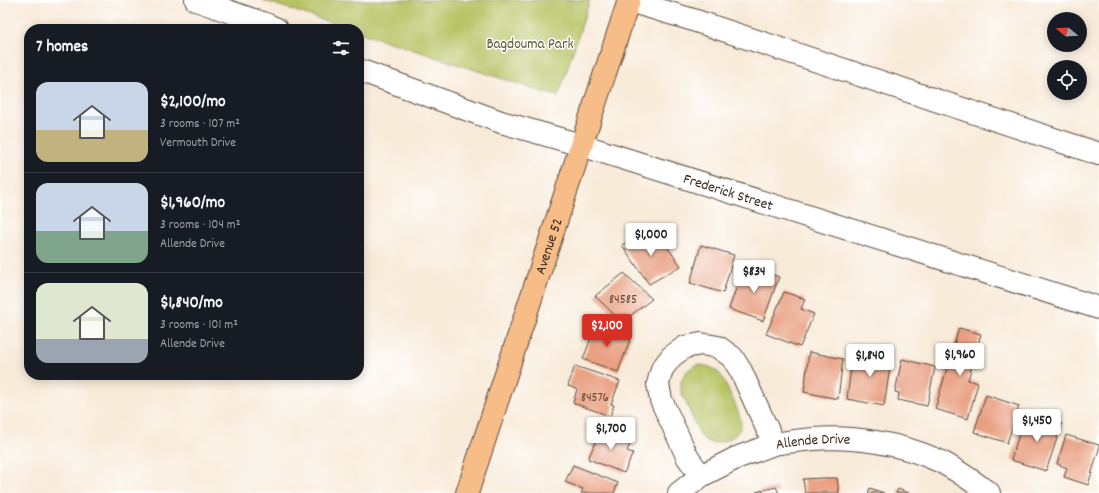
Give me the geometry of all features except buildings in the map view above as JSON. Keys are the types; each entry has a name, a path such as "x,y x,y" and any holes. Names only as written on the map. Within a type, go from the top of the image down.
{"main road":[{"name":"Avenue 52","path":"467,493 629,0"}],"street":[{"path":"196,0 265,24"},
{"path":"629,0 1099,154"},
{"name":"Frederick Street","path":"364,72 502,122 582,145 1099,308"},
{"name":"Allende Drive","path":"701,476 688,458 660,400 658,384 662,369 672,356 685,347 701,344 718,347 732,357 741,371 774,444 813,439 841,438 871,441 905,448 938,460 989,493"},
{"path":"679,493 701,476 736,458 774,444"}],"green space":[{"name":"Bagdouma Park","path":"262,0 590,0 558,97 364,34 364,24 335,24"},
{"path":"697,365 711,368 720,374 739,414 741,424 740,428 734,436 719,443 709,442 700,435 681,391 682,378 686,372"}]}
